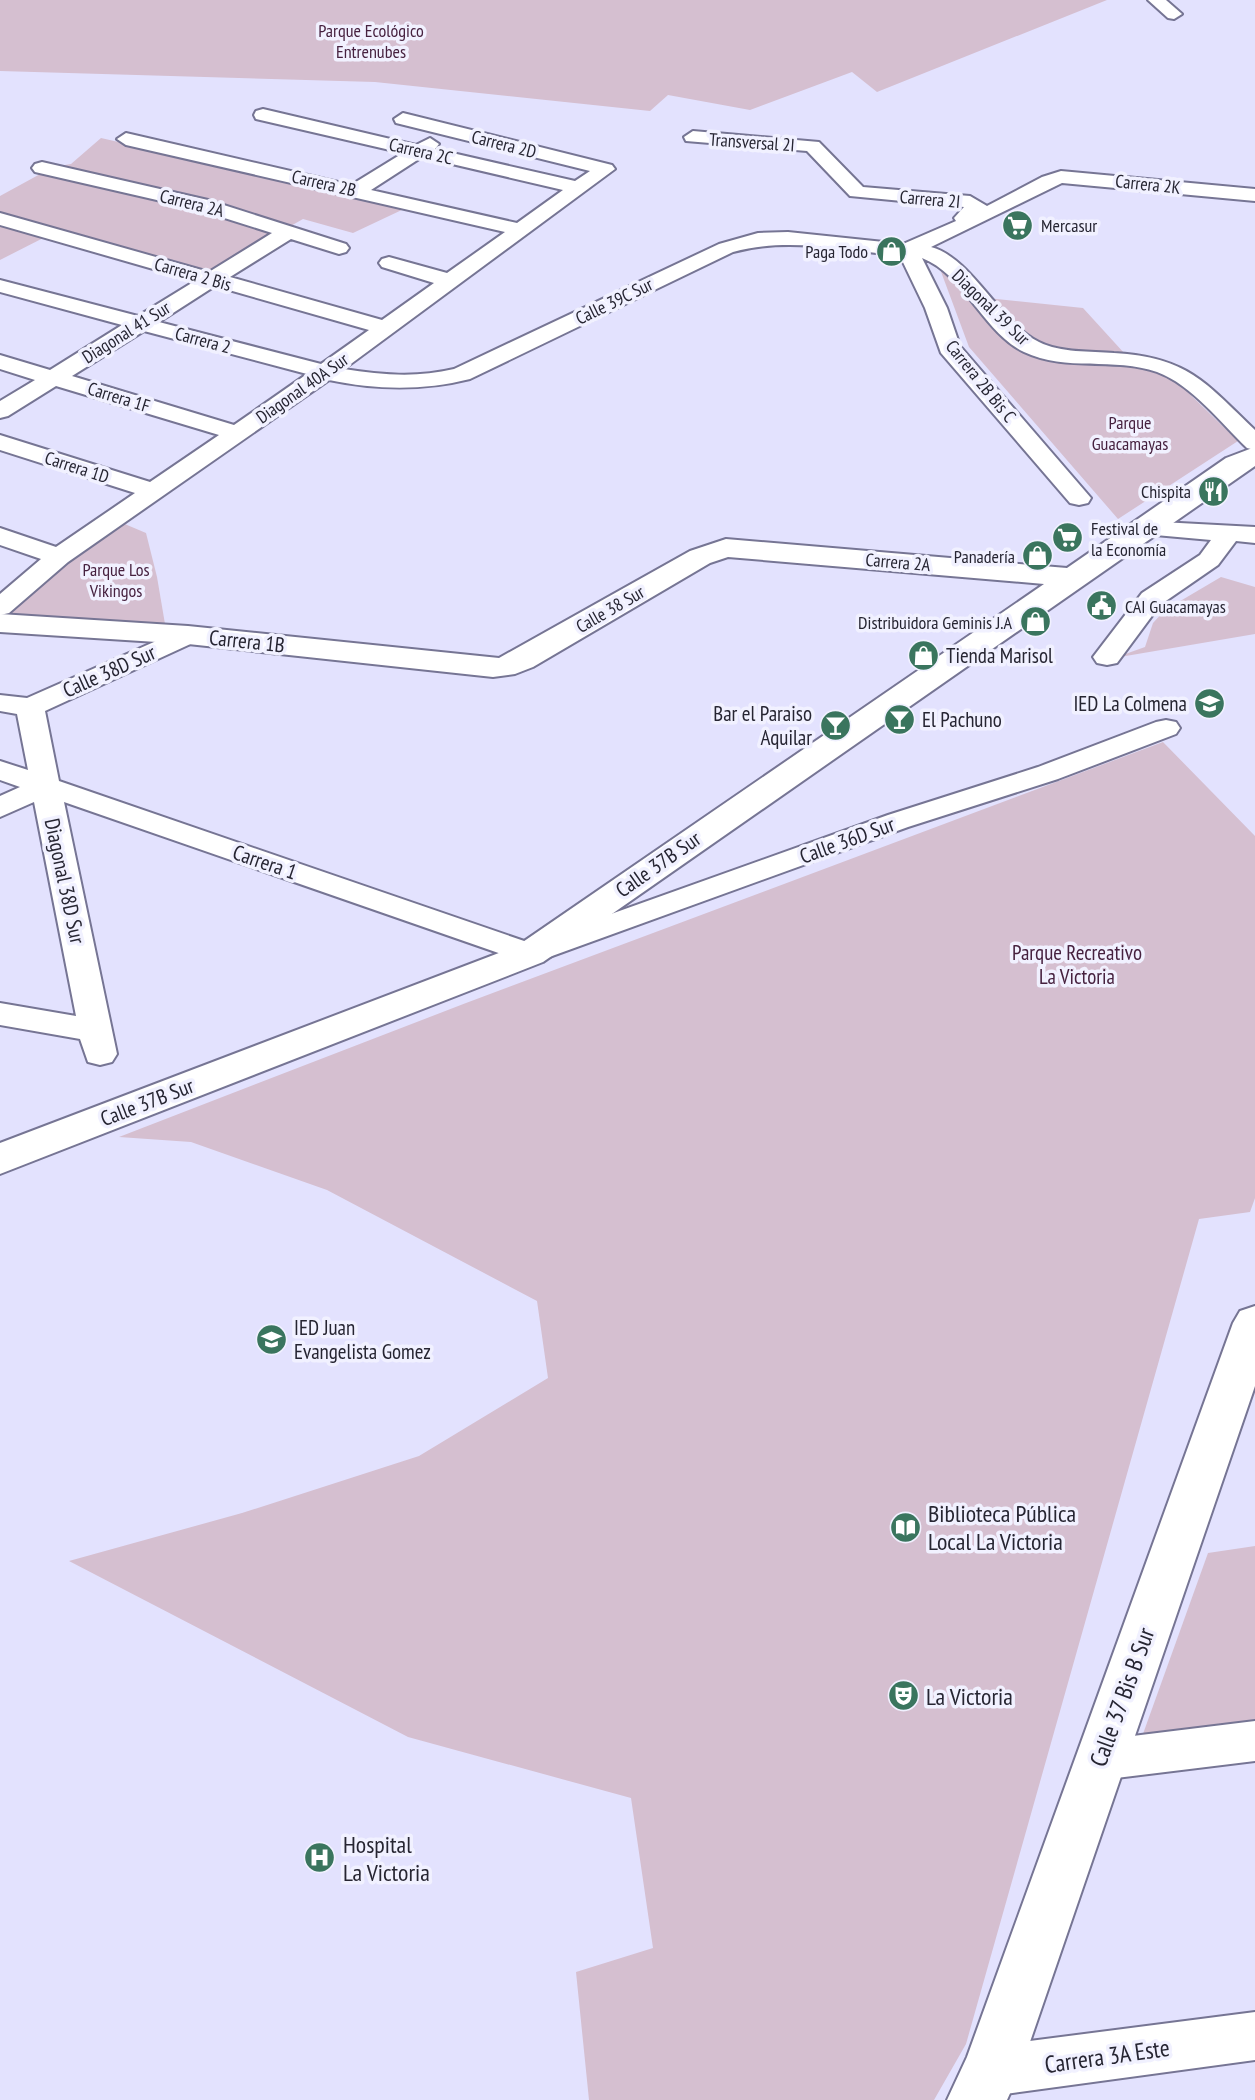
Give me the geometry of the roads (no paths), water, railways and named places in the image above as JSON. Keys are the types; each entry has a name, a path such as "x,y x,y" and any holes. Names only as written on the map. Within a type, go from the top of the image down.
{"street":[{"path":"1156,0 1174,14"},
{"name":"Carrera 2C","path":"263,115 579,188"},
{"name":"Carrera 2D","path":"403,119 605,169"},
{"path":"356,190 450,131"},
{"name":"Transversal 2I","path":"692,137 812,146 857,192"},
{"name":"Carrera 2B","path":"126,139 521,230"},
{"name":"Carrera 2A","path":"42,168 201,204 339,248"},
{"name":"Diagonal 40A Sur","path":"0,607 59,557 325,372 605,169"},
{"name":"Carrera 2K","path":"970,222 1061,177 1255,194"},
{"name":"Carrera 2I","path":"857,192 970,202 977,205 964,219 970,222"},
{"name":"Carrera 2 Bis","path":"0,219 385,328"},
{"path":"908,250 970,222"},
{"name":"Diagonal 41 Sur","path":"0,411 288,232"},
{"name":"Calle 39C Sur","path":"325,372 409,383 427,383 453,377 726,248 744,242 788,238 908,250"},
{"name":"Diagonal 39 Sur","path":"908,250 929,253 947,264 1018,339 1036,349 1061,355 1138,361 1167,368 1180,374 1255,443"},
{"name":"Carrera 2B Bis C","path":"908,250 936,308 949,348 1079,498"},
{"path":"389,263 451,281"},
{"name":"Carrera 2","path":"0,286 325,372"},
{"name":"Carrera 1F","path":"0,362 237,433"},
{"name":"Carrera 1D","path":"0,442 153,491"},
{"name":"Calle 37B Sur","path":"0,1159 530,954 1070,577 1236,464 1255,455"},
{"path":"1142,528 1242,534"},
{"path":"1107,657 1151,599 1242,534"},
{"path":"0,536 59,557"},
{"name":"Carrera 2A","path":"726,548 1070,577"},
{"name":"Calle 38 Sur","path":"493,668 522,660 701,557 726,548"},
{"name":"Carrera 1B","path":"0,623 188,635 493,668"},
{"name":"Calle 38D Sur","path":"15,705 188,635"},
{"name":"Diagonal 38D Sur","path":"0,1014 98,1042 46,785 15,705"},
{"name":"Calle 36D Sur","path":"530,954 898,821 1048,773 1166,728"},
{"name":"Carrera 1","path":"0,770 530,954"},
{"path":"0,808 46,785"},
{"name":"Calle 37 Bis B Sur","path":"983,2086 1255,1323"},
{"path":"1100,1760 1255,1741"},
{"name":"Carrera 3A Este","path":"983,2086 1255,2036"}],"place":[{"name":"Mercasur","path":"1018,225"},
{"name":"Paga Todo","path":"891,251"},
{"name":"Chispita","path":"1214,491"},
{"name":"Festival de la Economía","path":"1068,538"},
{"name":"Panadería","path":"1038,556"},
{"name":"CAI Guacamayas","path":"1102,606"},
{"name":"Distribuidora Geminis J.A","path":"1035,622"},
{"name":"Tienda Marisol","path":"923,655"},
{"name":"IED La Colmena","path":"1210,703"},
{"name":"El Pachuno","path":"899,719"},
{"name":"Bar el Paraiso Aquilar","path":"835,725"},
{"name":"IED Juan Evangelista Gomez","path":"271,1339"},
{"name":"Biblioteca Pública Local La Victoria","path":"905,1527"},
{"name":"La Victoria","path":"903,1696"},
{"name":"Hospital La Victoria","path":"320,1858"}],"park label":[{"name":"Parque Ecológico Entrenubes","path":"371,40"},
{"name":"Parque Guacamayas","path":"1130,432"},
{"name":"Parque Los Vikingos","path":"116,579"},
{"name":"Parque Recreativo La Victoria","path":"1077,964"}]}
